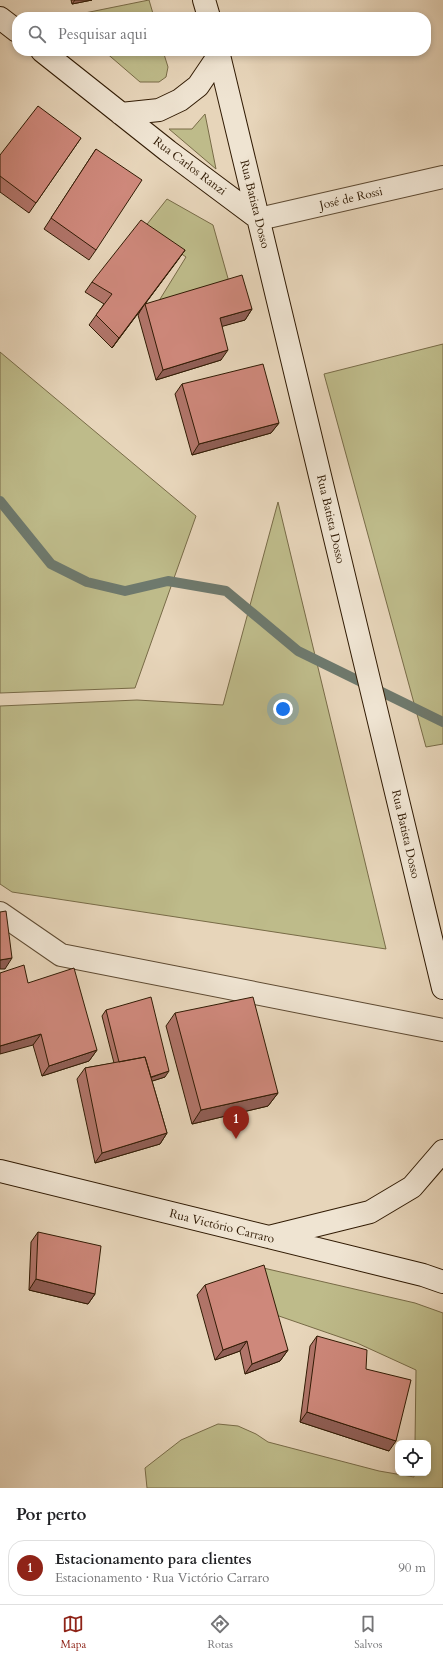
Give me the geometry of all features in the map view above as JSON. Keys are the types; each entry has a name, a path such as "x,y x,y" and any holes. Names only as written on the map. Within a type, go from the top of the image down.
{"main road":[{"path":"204,0 208,12"},
{"path":"0,18 12,27"},
{"name":"Rua Carlos Ranzi","path":"48,56 121,114 259,219"},
{"path":"121,114 159,110 180,100 198,86 216,56"},
{"name":"Rua Batista Dosso","path":"219,56 443,988"},
{"name":"José de Rossi","path":"259,219 443,177"},
{"path":"0,913 61,955 443,1030"},
{"path":"266,1238 370,1212 412,1187 443,1151"},
{"name":"Rua Victório Carraro","path":"0,1172 423,1275 443,1282"}],"shaded area":[{"path":"149,0 153,12 90,12"},
{"path":"110,56 165,56 168,67 166,77 159,82 140,82"},
{"path":"205,114 216,169 169,129 192,129"},
{"path":"167,199 213,225 229,282 157,304 186,257 144,228"},
{"path":"443,344 443,744 426,747 324,374"},
{"path":"0,352 196,516 135,688 0,693"},
{"path":"278,502 386,949 12,892 0,884 0,706 137,700 223,705"},
{"path":"259,1267 415,1303 443,1313 443,1488 147,1488 145,1468 181,1440 218,1424 238,1426 256,1434 268,1442 379,1471 395,1474 395,1476 431,1476 431,1440 415,1440 416,1370 357,1343 276,1315"}],"building":[{"path":"38,106 81,138 36,203 0,176 0,155"},
{"path":"96,149 142,180 96,250 51,218"},
{"path":"141,220 185,250 119,338 96,315 112,294 92,282"},
{"path":"242,275 252,309 220,318 228,350 163,370 145,304"},
{"path":"263,364 279,423 199,444 182,384"},
{"path":"6,911 12,958 0,960 0,912"},
{"path":"24,965 28,983 74,968 97,1050 49,1066 41,1034 0,1046 0,973"},
{"path":"151,997 169,1071 151,1077 145,1057 119,1062 106,1010"},
{"path":"253,997 278,1093 201,1110 175,1013"},
{"path":"145,1057 167,1133 102,1153 85,1068"},
{"path":"38,1232 101,1246 95,1294 36,1279"},
{"path":"264,1265 288,1350 252,1364 247,1341 223,1350 205,1285"},
{"path":"317,1336 367,1350 366,1369 411,1380 395,1441 307,1412"}],"waterway":[{"path":"0,501 51,564 87,582 125,591 168,581 226,591 298,651 443,722"}],"place":[{"name":"Estacionamento para clientes","path":"236,1139"}]}
